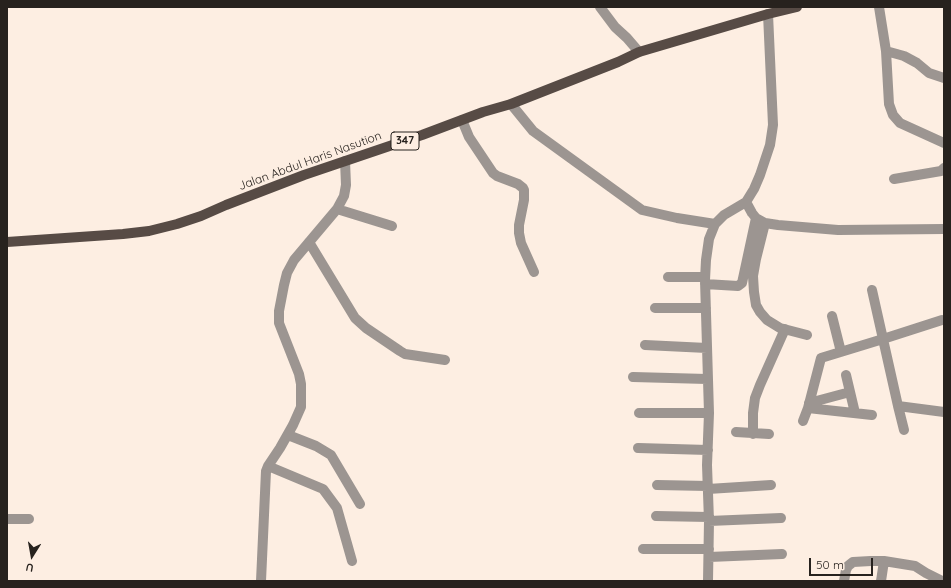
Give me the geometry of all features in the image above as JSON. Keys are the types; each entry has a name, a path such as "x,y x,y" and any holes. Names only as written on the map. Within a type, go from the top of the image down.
{"main road":[{"name":"Jalan Abdul Haris Nasution","path":"7,242 123,234 177,224 345,161 510,104 618,62 639,52 768,14 797,7"}],"street":[{"path":"600,7 615,27 639,52"},
{"path":"879,7 886,51 889,104 893,115 900,123 944,143"},
{"path":"708,581 708,413 705,281 709,239 715,224 724,215 746,202 760,175 770,145 773,124 768,14"},
{"path":"886,51 904,56 917,63 929,73 944,78"},
{"path":"510,104 533,131 642,210 677,218 715,224"},
{"path":"462,120 469,137 493,173 518,184 524,190 519,233 521,243 534,272"},
{"path":"261,581 266,471 288,435 301,407 301,384 279,323 279,311 284,285 287,273 294,260 337,209 344,196 346,190 345,161"},
{"path":"894,178 940,171 944,168"},
{"path":"746,202 752,214 761,220 778,226 838,230 944,229"},
{"path":"337,209 392,226"},
{"path":"668,277 738,286 742,283 761,220"},
{"path":"761,220 753,276 756,304 767,320 780,328 807,335"},
{"path":"309,242 355,318 366,328 405,354 445,360"},
{"path":"872,290 904,430"},
{"path":"655,308 706,308"},
{"path":"832,316 841,352"},
{"path":"803,421 821,358 942,320"},
{"path":"753,434 755,398 785,329"},
{"path":"645,345 707,348"},
{"path":"846,374 855,413"},
{"path":"633,377 707,379"},
{"path":"808,405 850,392"},
{"path":"808,405 872,415"},
{"path":"898,406 944,412"},
{"path":"639,413 708,413"},
{"path":"736,432 769,434"},
{"path":"288,435 316,446 330,455 360,504"},
{"path":"638,448 708,450"},
{"path":"268,466 323,490 337,508 352,561"},
{"path":"657,485 708,487 771,485"},
{"path":"656,516 709,519 781,518"},
{"path":"7,519 29,519"},
{"path":"643,549 709,553 782,554"},
{"path":"881,581 884,561"},
{"path":"844,581 846,570 853,562 884,561 915,566 924,577 942,581"}]}
